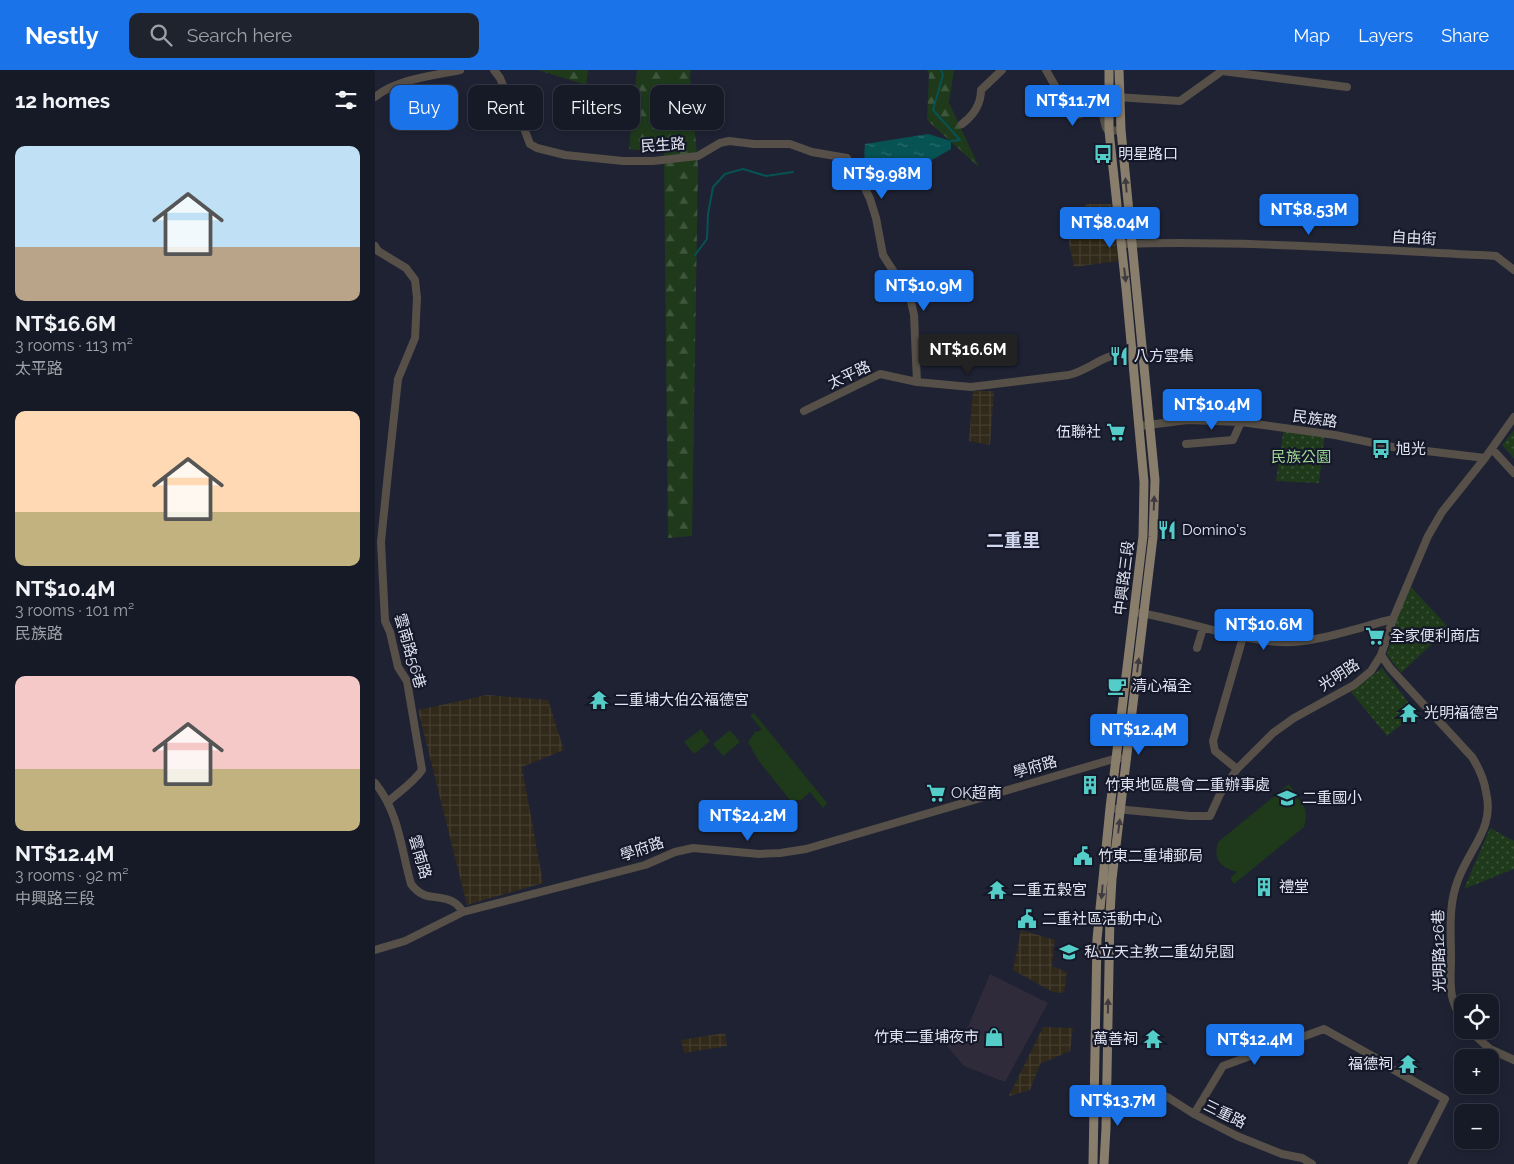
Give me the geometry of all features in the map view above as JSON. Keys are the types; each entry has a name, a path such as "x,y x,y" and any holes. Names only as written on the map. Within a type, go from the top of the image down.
{"main road":[{"name":"中興路三段","path":"1093,1164 1097,939 1110,808 1143,527 1144,482 1140,426 1109,131 1109,70"},
{"name":"中興路三段","path":"1104,1164 1110,914 1144,614 1153,527 1155,480 1121,130 1119,70"}],"street":[{"path":"375,97 396,85 460,70"},
{"name":"民生路","path":"494,70 500,78 509,100 526,119 526,138 530,144 537,148 565,155 653,161 698,156 721,142 729,140 754,144 790,144 812,152 847,158 870,199 876,218 883,255 910,297 913,315 917,382"},
{"path":"962,124 973,116 981,98 981,90 1002,70"},
{"path":"1046,70 1071,114 1078,116 1091,108 1099,108 1103,111 1106,128 1109,131 1121,130"},
{"path":"1108,97 1180,101 1222,71 1347,86"},
{"name":"自由街","path":"1121,244 1168,242 1257,244 1496,256 1514,270"},
{"name":"雲南路56巷","path":"375,246 378,251 406,268 415,280 417,298 415,338 398,379 381,542 385,621 395,648 398,667 407,681 422,770 415,780 389,802"},
{"name":"太平路","path":"804,411 880,374 917,382 971,387 1081,372 1105,358 1119,353 1142,350"},
{"name":"光明路","path":"1110,808 1190,816 1210,816 1219,794 1237,769 1273,733 1294,718 1354,685 1371,671 1381,655 1393,619 1428,536 1442,512 1492,449 1514,417"},
{"name":"民族路","path":"1140,426 1189,420 1241,422 1335,435 1393,447 1485,458"},
{"path":"1186,444 1233,440 1241,422"},
{"path":"1492,449 1514,473"},
{"path":"1134,612 1243,637 1281,642 1307,640 1393,619"},
{"path":"1197,648 1203,628"},
{"path":"1237,769 1215,751 1213,741 1243,637"},
{"name":"光明路126巷","path":"1381,655 1390,668 1472,757 1479,768 1489,805 1489,816 1457,880 1451,906 1450,984 1454,1003"},
{"name":"學府路","path":"375,950 405,941 463,912 645,865 683,850 693,848 759,854 806,849 1117,758 1127,759"},
{"name":"雲南路","path":"375,783 389,802 397,824 411,884 416,891 423,895 455,903 463,912"},
{"path":"1194,1114 1223,1066 1324,1029 1445,1099 1412,1164"},
{"path":"1479,1039 1490,1049 1514,1060"},
{"name":"三重路","path":"1095,1090 1156,1092 1237,1136 1282,1154 1302,1158 1312,1164"}],"shaded area":[{"path":"1087,204 1111,204 1118,261 1074,267 1066,228 1074,214"},
{"path":"973,391 994,391 990,445 969,441"},
{"path":"487,695 548,700 564,750 522,767 543,883 467,905 418,710"},
{"path":"1021,930 1055,940 1052,966 1067,972 1064,993 1053,992 1013,970"},
{"name":"竹東二重埔夜市","path":"990,974 1048,1003 1005,1082 964,1066 947,1046 968,1027"},
{"path":"1043,1027 1073,1028 1070,1051 1040,1064 1030,1090 1009,1096"},
{"path":"725,1033 727,1046 684,1053 681,1040"}],"green space":[{"path":"538,70 588,70 586,85"},
{"path":"637,70 691,70 691,85 650,85 650,130 695,130 698,167 692,536 668,538 664,153 629,149 631,130 640,130 640,85 635,85"},
{"path":"927,70 954,70 949,103 979,167 927,120 929,75"},
{"name":"民族公園","path":"1284,427 1325,432 1319,483 1276,481"},
{"path":"1514,430 1514,458 1502,445"},
{"path":"1411,587 1449,628 1401,673 1387,655 1397,618"},
{"path":"1382,668 1409,703 1398,711 1406,721 1387,736 1351,692"},
{"path":"754,713 827,803 823,808 810,792 801,800 790,800 758,760 748,742 755,732 762,730 750,715"},
{"path":"701,729 710,741 694,754 684,742"},
{"path":"730,730 740,742 723,756 713,744"},
{"path":"1289,784 1294,791 1290,795 1299,800 1305,807 1304,827 1234,884 1230,878 1237,872 1226,868 1219,862 1216,854 1218,842"},
{"path":"1490,828 1514,841 1514,869 1464,889"}],"water":[{"path":"928,134 951,141 951,149 885,187 873,184 864,155 865,144"}],"waterway":[{"path":"941,70 943,75 933,110 960,140 951,141"},
{"path":"695,255 707,239 708,214 713,187 725,174 743,169 766,176 793,172"}],"place":[{"name":"明星路口","path":"1103,154"},
{"name":"八方雲集","path":"1119,356"},
{"name":"伍聯社","path":"1116,432"},
{"name":"旭光","path":"1381,449"},
{"name":"Domino's","path":"1167,530"},
{"name":"全家便利商店","path":"1375,636"},
{"name":"清心福全","path":"1117,686"},
{"name":"二重埔大伯公福德宮","path":"599,700"},
{"name":"光明福德宮","path":"1409,713"},
{"name":"竹東地區農會二重辦事處","path":"1090,785"},
{"name":"OK超商","path":"936,793"},
{"name":"二重國小","path":"1287,798"},
{"name":"竹東二重埔郵局","path":"1083,856"},
{"name":"禮堂","path":"1264,887"},
{"name":"二重五穀宮","path":"997,890"},
{"name":"二重社區活動中心","path":"1027,919"},
{"name":"私立天主教二重幼兒園","path":"1069,952"},
{"name":"竹東二重埔夜市","path":"994,1037"},
{"name":"萬善祠","path":"1153,1039"},
{"name":"福德祠","path":"1408,1064"}],"district":[{"name":"二重里","path":"1013,540"}]}
